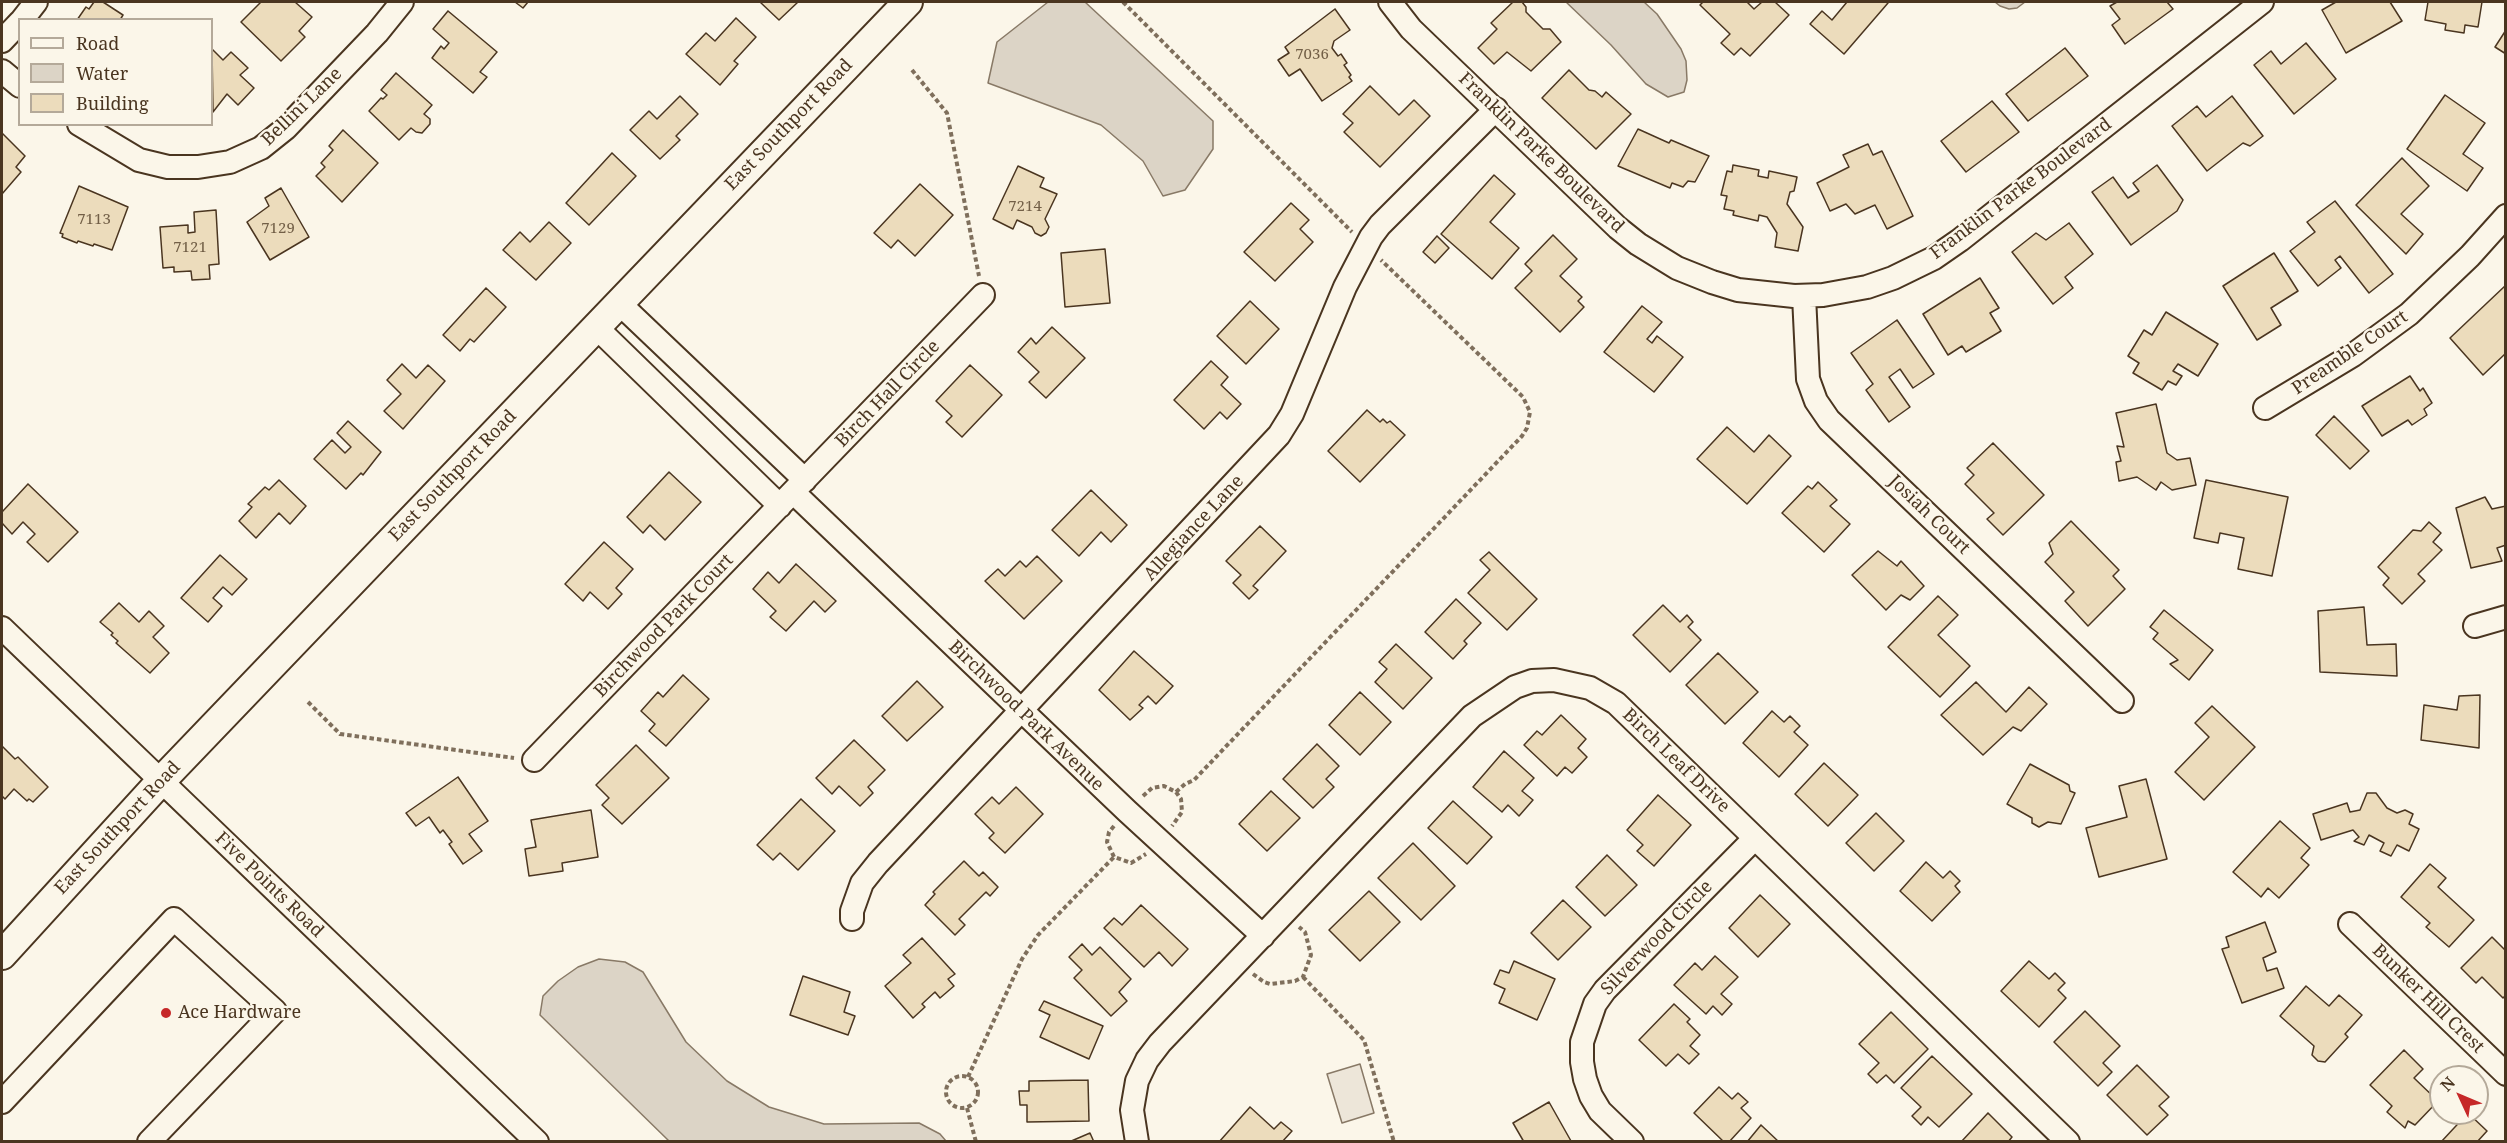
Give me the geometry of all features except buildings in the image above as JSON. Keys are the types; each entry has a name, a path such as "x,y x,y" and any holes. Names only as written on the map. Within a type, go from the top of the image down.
{"main road":[{"name":"East Southport Road","path":"2,955 160,781 908,2"}],"street":[{"path":"23,18 36,2"},
{"name":"Bellini Lane","path":"82,126 139,160 168,166 198,167 230,162 261,148 286,128 377,33 402,2"},
{"name":"Franklin Parke Boulevard","path":"1390,2 1411,29 1618,228 1660,259 1695,276 1738,290 1804,296 1867,287 1893,278 1934,258 1960,240 2262,2"},
{"path":"2,41 18,24"},
{"path":"2,71 18,84"},
{"name":"Allegiance Lane","path":"852,919 852,911 862,884 878,863 1279,435 1292,414 1345,287 1380,225 1496,109"},
{"name":"Preamble Court","path":"2265,408 2335,367 2409,314 2470,256 2505,216"},
{"name":"Birch Hall Circle","path":"792,493 983,295"},
{"name":"Josiah Court","path":"1804,296 1808,379 1816,401 1829,420 2122,701"},
{"name":"Birchwood Park Avenue","path":"619,303 792,493"},
{"name":"Birchwood Park Avenue","path":"596,327 792,493 1021,711 1263,936"},
{"name":"Birchwood Park Court","path":"534,760 792,493"},
{"path":"2475,626 2505,616"},
{"name":"Five Points Road","path":"2,628 537,1142"},
{"name":"Birch Leaf Drive","path":"1137,1142 1132,1110 1134,1094 1147,1060 1160,1043 1472,716 1515,687 1532,681 1554,680 1575,683 1607,696 2068,1142"},
{"name":"Silverwood Circle","path":"1632,1142 1600,1111 1590,1096 1585,1079 1582,1042 1595,1004 1605,990 1755,838"},
{"path":"2,1102 174,919 275,1011 149,1142"},
{"name":"Bunker Hill Crest","path":"2350,924 2505,1074"}],"path":[{"path":"1123,2 1367,246 1523,397 1530,412 1527,428 1522,436 1194,780 1176,792"},
{"path":"912,70 947,113 983,295"},
{"path":"308,702 340,734 534,760"},
{"path":"1143,796 1152,788 1164,786 1176,792 1181,799 1182,812 1169,828"},
{"path":"1115,825 1109,832 1107,842 1114,857 1131,863 1143,857 1150,849"},
{"path":"968,1077 1022,959 1038,935 1114,857"},
{"path":"1248,970 1270,984 1295,981 1303,977 1311,955 1305,932 1294,922"},
{"path":"1303,977 1364,1040 1394,1142"},
{"path":"963,1076 968,1077 976,1084 978,1094 974,1103 967,1108 955,1106 946,1094 953,1080 963,1076"},
{"path":"967,1108 976,1142"}],"shaded area":[{"path":"1360,1064 1374,1113 1342,1123 1327,1074"}],"water":[{"path":"1048,2 1085,2 1213,121 1213,149 1185,190 1163,196 1143,161 1101,125 988,83 997,42"},
{"path":"1566,2 1644,2 1657,14 1681,49 1686,61 1687,80 1684,92 1668,97 1646,84 1611,45"},
{"path":"1995,2 2025,2 2017,8 2009,9"},
{"path":"599,959 625,962 643,972 686,1042 727,1081 769,1107 824,1124 919,1123 940,1134 946,1141 669,1141 540,1015 543,996 558,981 578,967"}],"place":[{"name":"Ace Hardware","path":"166,1013"}]}
